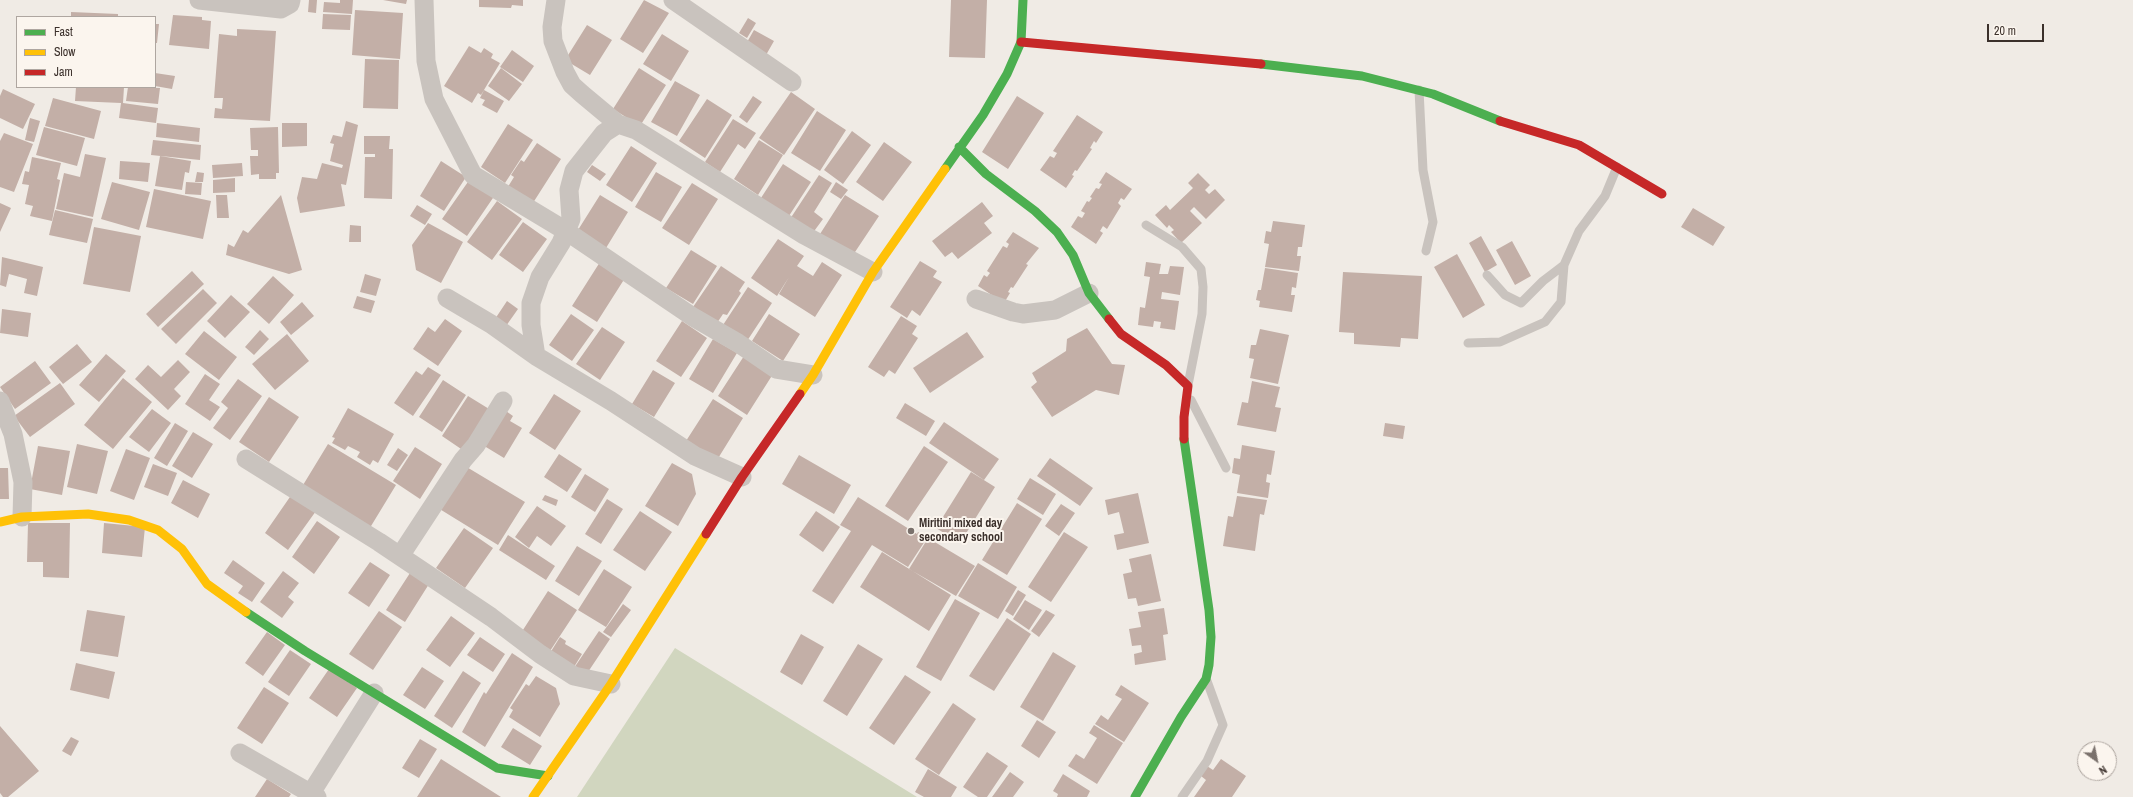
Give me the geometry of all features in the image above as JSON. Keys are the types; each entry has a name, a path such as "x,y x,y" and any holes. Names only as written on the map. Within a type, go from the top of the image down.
{"street":[{"path":"199,0 281,9 290,4 291,0"},
{"path":"424,0 426,61 434,99 473,175 566,231 693,317 738,343 776,369 813,375"},
{"path":"556,0 552,27 553,41 564,72 572,85 618,124 636,130 804,235 873,272"},
{"path":"673,0 792,82"},
{"path":"533,797 611,684 742,477 813,375 873,272 987,108 1007,74 1021,42 1023,0"},
{"path":"1021,42 1294,67 1362,76 1433,94 1497,120 1579,145 1662,194"},
{"path":"536,356 531,325 531,303 540,277 561,243 571,219 569,190 574,171 604,133 618,124"},
{"path":"959,147 986,174 1035,211 1057,232 1073,255 1089,293 1121,334 1166,365 1187,389 1184,417 1184,446 1209,610 1211,637 1206,679 1181,717 1135,797"},
{"path":"976,298 1013,312 1023,314 1055,310 1089,293"},
{"path":"447,298 491,324 536,356 611,401 695,456 742,477"},
{"path":"0,401 13,434 23,482 22,517"},
{"path":"400,556 503,401"},
{"path":"246,459 400,556 491,617 540,654 574,676 611,684"},
{"path":"0,522 22,517 88,514 129,520 158,530 182,549 207,584 236,606 497,768 548,776"},
{"path":"240,753 314,795 374,693"}],"lane":[{"path":"1419,90 1423,170 1433,222 1426,251"},
{"path":"1468,343 1500,342 1545,322 1561,302 1564,265 1578,231 1605,196 1617,167"},
{"path":"1146,225 1182,247 1201,269 1203,287 1202,314 1187,389 1226,468"},
{"path":"1487,275 1505,295 1521,303 1543,281 1564,265"},
{"path":"1182,797 1207,761 1223,725 1206,679"}],"green space":[{"path":"675,648 917,797 577,797"}],"building":[{"path":"309,0 317,0 316,13 308,12"},
{"path":"340,0 353,0 352,14 323,12 324,2 340,3"},
{"path":"383,0 407,0 406,4"},
{"path":"479,0 523,0 523,6 512,5 511,8 479,7"},
{"path":"644,0 669,13 643,53 620,39"},
{"path":"951,0 987,0 985,58 949,57"},
{"path":"355,10 403,13 400,59 352,55"},
{"path":"71,12 118,14 118,16 71,16"},
{"path":"323,14 351,15 350,30 322,29"},
{"path":"173,15 202,17 202,20 211,21 209,49 169,45"},
{"path":"748,18 756,23 747,38 739,33"},
{"path":"156,24 159,24 157,43"},
{"path":"587,25 612,40 590,75 565,60"},
{"path":"237,29 276,31 270,121 214,118 215,108 222,109 223,98 214,98 219,34 237,36"},
{"path":"754,30 774,41 766,55 746,44"},
{"path":"662,34 689,51 671,81 643,64"},
{"path":"469,46 481,53 484,48 493,54 491,58 500,63 481,95 478,93 472,103 444,86"},
{"path":"512,50 534,66 523,82 500,67"},
{"path":"365,59 399,60 398,109 363,108"},
{"path":"501,68 522,84 509,101 488,86"},
{"path":"639,68 666,85 640,126 613,109"},
{"path":"156,73 175,76 172,89 156,86"},
{"path":"675,81 700,95 677,136 651,122"},
{"path":"76,88 124,88 123,103 158,108 156,123 119,118 121,103 75,101"},
{"path":"128,88 160,88 158,104 126,101"},
{"path":"3,89 35,104 23,129 0,118 0,96"},
{"path":"484,90 504,101 497,113 482,105 485,100 480,98"},
{"path":"791,92 815,109 784,155 759,138"},
{"path":"753,96 762,102 747,123 739,117"},
{"path":"1017,96 1044,113 1008,169 982,152"},
{"path":"53,98 101,111 94,139 45,126"},
{"path":"707,99 732,115 705,158 679,141"},
{"path":"817,111 846,130 820,171 791,153"},
{"path":"1077,115 1103,132 1096,143 1094,141 1090,148 1092,149 1077,171 1075,170 1072,175 1074,176 1066,188 1040,170 1050,156 1054,158 1057,153 1053,151"},
{"path":"30,118 40,121 34,142 25,140"},
{"path":"733,119 756,133 745,149 738,144 720,172 705,162"},
{"path":"346,121 358,125 346,185 341,184 345,206 300,213 297,198 302,177 317,179 322,163 342,168 343,165 330,161 334,144 330,143 333,135 342,137"},
{"path":"157,123 200,128 199,142 156,137"},
{"path":"282,123 307,123 307,146 282,147"},
{"path":"508,124 533,140 505,183 481,167"},
{"path":"44,127 85,138 77,166 36,155"},
{"path":"278,127 279,173 276,173 276,179 259,179 259,174 251,175 250,156 258,156 258,150 251,150 250,128"},
{"path":"852,131 871,145 843,184 824,170"},
{"path":"4,133 33,144 14,192 0,187 0,141"},
{"path":"364,136 390,136 389,149 393,149 392,199 364,198 365,157 375,157 375,154 364,154"},
{"path":"153,140 201,145 200,160 151,155"},
{"path":"759,140 783,155 758,195 734,179"},
{"path":"884,142 912,162 883,201 856,182"},
{"path":"537,143 561,159 531,206 506,190 514,177 511,175 521,160 524,162"},
{"path":"631,146 657,163 632,202 606,185"},
{"path":"85,154 106,158 93,217 56,209 64,173 80,177"},
{"path":"160,156 191,161 189,173 185,172 182,190 155,186"},
{"path":"32,157 61,163 57,179 60,180 52,221 30,216 33,206 25,204 29,185 22,184 25,171 29,172"},
{"path":"120,161 150,163 148,182 119,179"},
{"path":"441,161 466,177 444,211 420,196"},
{"path":"242,163 243,176 213,178 212,165"},
{"path":"783,164 811,182 787,219 759,201"},
{"path":"592,165 606,174 600,181 587,172"},
{"path":"197,172 204,173 203,182 195,182"},
{"path":"656,172 682,187 661,222 635,207"},
{"path":"1106,172 1132,189 1124,200 1121,198 1118,203 1121,206 1107,229 1103,226 1100,231 1103,233 1096,244 1071,227 1078,216 1082,218 1085,213 1081,211 1087,201 1089,202 1092,198 1090,197 1096,188 1099,189 1102,184 1099,183"},
{"path":"1198,173 1210,185 1205,190 1209,194 1215,189 1225,200 1206,219 1194,207 1190,211 1202,223 1181,243 1171,232 1174,230 1169,225 1167,228 1155,215 1166,205 1170,210 1193,188 1188,183"},
{"path":"819,175 832,183 814,212 823,219 812,234 790,219"},
{"path":"235,178 235,192 213,193 213,180"},
{"path":"470,179 495,195 467,236 442,219"},
{"path":"112,182 150,192 139,230 101,219"},
{"path":"186,182 202,183 201,195 185,194"},
{"path":"836,182 848,190 841,199 830,192"},
{"path":"692,183 718,199 689,245 662,228"},
{"path":"154,189 211,201 203,239 146,227"},
{"path":"216,195 227,195 229,218 217,218"},
{"path":"281,195 302,270 289,274 226,255 228,244 234,247 243,230 248,233"},
{"path":"600,195 628,212 606,248 578,230"},
{"path":"845,195 879,216 853,255 820,234"},
{"path":"497,201 522,219 492,260 467,242"},
{"path":"982,202 993,216 984,223 992,233 958,259 952,252 945,257 932,241"},
{"path":"0,203 11,208 0,232"},
{"path":"417,205 432,214 425,225 410,216"},
{"path":"1693,208 1725,227 1713,246 1681,227"},
{"path":"55,210 93,219 87,243 49,235"},
{"path":"1273,221 1305,225 1302,247 1298,247 1297,256 1301,256 1299,271 1265,267 1269,244 1264,243 1266,231 1271,232"},
{"path":"523,222 547,239 523,272 499,255"},
{"path":"428,223 463,242 441,283 416,270 412,245"},
{"path":"350,225 361,226 361,242 349,242"},
{"path":"94,227 141,236 130,292 83,284"},
{"path":"1013,232 1039,248 1026,264 1028,265 1013,288 1011,287 1008,292 1010,293 1004,303 978,286 984,275 987,277 990,273 987,271 1003,246 1007,248 1009,244 1006,242"},
{"path":"1481,236 1497,265 1485,272 1469,243"},
{"path":"778,239 804,256 797,266 813,276 822,262 842,275 815,317 779,294 789,277 777,296 751,278"},
{"path":"1512,241 1531,276 1515,285 1496,250"},
{"path":"691,250 717,266 693,304 666,288"},
{"path":"1457,254 1485,305 1463,318 1434,267"},
{"path":"2,257 43,267 37,296 24,293 27,279 9,274 6,287 0,285"},
{"path":"920,261 937,271 933,277 942,282 920,316 912,310 907,318 890,307"},
{"path":"600,262 625,278 597,322 572,306"},
{"path":"1146,262 1161,264 1159,274 1168,274 1170,266 1184,267 1180,295 1162,292 1161,299 1179,301 1175,330 1160,328 1161,322 1154,321 1153,327 1138,325 1140,307 1145,308 1150,277 1144,276"},
{"path":"721,266 745,282 739,291 741,293 727,315 723,314 717,323 693,307"},
{"path":"1265,268 1298,273 1296,288 1292,287 1291,295 1295,295 1292,312 1259,307 1260,301 1256,300 1258,290 1261,290"},
{"path":"192,271 204,284 158,327 146,314"},
{"path":"1343,272 1422,276 1418,339 1401,338 1400,347 1354,344 1354,333 1339,332"},
{"path":"365,274 381,279 376,296 360,292"},
{"path":"273,276 294,295 269,324 247,304"},
{"path":"748,287 772,303 747,341 723,325"},
{"path":"203,289 217,303 176,344 161,329"},
{"path":"231,295 250,312 225,338 207,321"},
{"path":"357,296 375,301 371,313 353,308"},
{"path":"507,301 518,309 506,326 495,319"},
{"path":"302,302 314,316 291,335 280,322"},
{"path":"2,309 31,313 28,337 0,333"},
{"path":"571,314 594,330 572,361 549,345"},
{"path":"769,314 800,334 783,361 752,341"},
{"path":"901,316 917,326 912,334 918,338 895,374 889,370 884,377 868,367"},
{"path":"445,319 462,331 438,366 413,349 428,327 435,332"},
{"path":"682,321 707,338 681,377 656,361"},
{"path":"602,327 625,342 600,380 576,364"},
{"path":"1087,328 1112,364 1125,365 1119,395 1096,390 1052,417 1031,387 1037,382 1032,373 1066,351 1067,339"},
{"path":"1260,329 1289,335 1278,384 1250,378 1254,359 1249,358 1251,345 1256,345"},
{"path":"260,330 269,339 254,355 245,347"},
{"path":"204,331 237,357 219,380 185,354"},
{"path":"967,332 984,357 930,393 913,368"},
{"path":"287,334 309,361 275,390 252,364"},
{"path":"713,339 737,353 713,393 689,379"},
{"path":"77,344 92,362 63,384 49,367"},
{"path":"106,354 126,371 99,402 79,385"},
{"path":"744,356 773,374 747,415 718,396"},
{"path":"178,360 190,372 174,389 181,396 168,410 135,379 148,365 161,377"},
{"path":"35,361 51,383 15,409 0,387"},
{"path":"428,367 441,375 413,416 394,403 416,371 422,375"},
{"path":"653,370 675,383 654,417 632,404"},
{"path":"205,374 220,384 209,400 220,407 210,421 185,404"},
{"path":"123,378 152,402 113,449 84,425"},
{"path":"238,379 262,396 230,440 213,428 228,408 221,402"},
{"path":"443,380 466,395 442,432 419,417"},
{"path":"1252,381 1280,387 1275,407 1281,408 1276,432 1237,425 1242,402 1248,403"},
{"path":"60,383 75,404 30,437 14,416"},
{"path":"554,394 581,411 555,450 529,433"},
{"path":"468,396 494,412 467,453 442,436"},
{"path":"269,397 299,417 269,462 239,442"},
{"path":"713,399 743,418 717,460 686,441"},
{"path":"905,403 935,421 926,436 896,418"},
{"path":"348,408 394,434 378,463 373,460 370,465 357,457 360,452 348,446 345,450 332,443 335,438 332,437"},
{"path":"152,409 171,423 149,452 129,437"},
{"path":"503,409 513,416 510,421 522,428 504,458 481,444"},
{"path":"944,422 999,459 984,480 929,443"},
{"path":"175,423 188,431 167,466 154,458"},
{"path":"1385,423 1405,426 1403,439 1383,436"},
{"path":"193,432 213,444 192,478 172,466"},
{"path":"77,444 108,451 97,494 67,487"},
{"path":"328,444 396,485 368,531 300,490"},
{"path":"1242,445 1275,451 1271,475 1267,474 1266,482 1270,483 1268,498 1237,493 1240,475 1232,473 1234,458 1240,459"},
{"path":"38,446 70,451 62,495 30,489"},
{"path":"924,446 948,462 908,521 885,506"},
{"path":"415,447 442,464 420,499 393,481"},
{"path":"398,448 408,455 397,471 387,465"},
{"path":"126,449 150,458 134,500 110,491"},
{"path":"559,454 582,469 567,492 544,477"},
{"path":"799,455 851,485 834,514 782,484"},
{"path":"1050,458 1093,488 1080,506 1037,476"},
{"path":"672,463 692,474 696,494 678,526 645,506"},
{"path":"153,464 177,473 168,496 144,487"},
{"path":"465,466 525,502 498,545 438,508"},
{"path":"0,468 8,468 9,499 0,499"},
{"path":"971,472 995,487 960,543 936,528"},
{"path":"585,474 609,489 595,512 571,497"},
{"path":"1030,478 1056,494 1043,515 1017,499"},
{"path":"183,480 210,494 198,518 171,503"},
{"path":"1138,493 1149,543 1117,550 1114,535 1124,533 1119,512 1108,515 1105,500"},
{"path":"292,494 316,511 288,550 265,533"},
{"path":"545,495 558,500 556,506 542,500"},
{"path":"1237,496 1267,500 1264,515 1260,514 1255,551 1223,546 1228,516 1233,517"},
{"path":"858,497 917,534 918,532 927,538 908,567 872,545 833,604 812,591 851,531 840,525"},
{"path":"607,499 623,509 601,544 585,534"},
{"path":"1017,503 1042,519 1007,575 982,560"},
{"path":"1061,504 1075,513 1059,536 1045,526"},
{"path":"537,506 566,526 551,546 537,536 529,548 515,537"},
{"path":"640,511 672,532 645,571 613,550"},
{"path":"816,511 840,527 823,552 799,535"},
{"path":"317,521 340,537 314,574 292,557"},
{"path":"28,523 70,523 69,578 43,577 43,562 27,562"},
{"path":"104,523 145,527 142,557 102,553"},
{"path":"464,528 493,548 465,588 436,568"},
{"path":"1064,532 1088,547 1051,602 1028,587"},
{"path":"508,535 555,566 546,580 499,550"},
{"path":"928,538 975,566 956,596 909,569"},
{"path":"577,546 602,561 579,596 555,581"},
{"path":"882,552 951,595 929,631 860,587"},
{"path":"1151,554 1161,601 1138,606 1136,598 1128,599 1123,574 1132,572 1129,559"},
{"path":"233,560 265,583 252,602 238,593 243,586 224,573"},
{"path":"370,562 390,575 369,607 348,593"},
{"path":"978,563 1017,587 998,619 958,596"},
{"path":"604,569 632,587 606,627 578,610"},
{"path":"283,571 299,583 288,597 294,602 282,618 260,602"},
{"path":"410,573 429,584 405,622 386,610"},
{"path":"1018,590 1026,595 1013,616 1005,611"},
{"path":"548,591 577,610 550,651 521,633"},
{"path":"955,599 980,613 941,681 916,667"},
{"path":"1025,600 1042,610 1029,630 1013,619"},
{"path":"623,604 631,610 611,637 603,632"},
{"path":"1164,608 1168,634 1163,635 1166,660 1135,665 1134,654 1142,652 1141,645 1132,646 1129,629 1141,627 1138,612"},
{"path":"87,610 125,616 118,657 80,651"},
{"path":"1046,610 1055,615 1039,637 1031,631"},
{"path":"379,611 402,627 373,670 349,654"},
{"path":"451,616 475,633 450,667 426,650"},
{"path":"1007,618 1031,634 994,691 969,676"},
{"path":"599,631 610,639 586,675 574,668"},
{"path":"267,632 285,645 263,676 245,663"},
{"path":"801,634 824,647 802,685 780,672"},
{"path":"480,637 505,654 493,672 467,655"},
{"path":"560,637 566,641 565,644 582,654 574,667 550,653"},
{"path":"858,644 883,659 847,716 823,701"},
{"path":"290,650 311,664 289,696 268,682"},
{"path":"1053,652 1076,666 1043,721 1020,707"},
{"path":"512,653 533,667 485,747 462,732 484,692 486,694"},
{"path":"76,663 115,672 109,699 70,690"},
{"path":"422,667 444,681 425,709 403,695"},
{"path":"329,669 357,688 337,717 309,698"},
{"path":"463,671 481,683 452,728 434,716"},
{"path":"905,675 931,692 894,745 869,728"},
{"path":"536,676 556,688 560,704 540,737 509,717 513,710 510,708 526,684 529,686"},
{"path":"1121,685 1149,703 1124,742 1095,724 1101,715 1108,720 1122,699 1115,695"},
{"path":"264,687 289,703 262,744 237,728"},
{"path":"953,703 976,719 939,775 915,759"},
{"path":"1037,720 1056,732 1039,758 1021,746"},
{"path":"1094,725 1123,743 1097,784 1068,766 1076,754 1084,759 1097,738 1089,733"},
{"path":"0,726 39,771 8,797 3,797 0,793"},
{"path":"513,728 542,746 530,765 501,747"},
{"path":"71,737 79,741 71,756 62,751"},
{"path":"420,739 437,749 419,778 402,768"},
{"path":"987,752 1008,766 987,797 978,797 963,787"},
{"path":"441,759 501,797 417,797"},
{"path":"1221,759 1246,776 1232,797 1194,797 1206,780 1201,776 1207,766 1213,770"},
{"path":"928,769 957,787 951,797 924,797 915,792"},
{"path":"1010,772 1024,782 1013,797 992,797"},
{"path":"1063,774 1090,791 1087,797 1057,797 1058,794 1053,791"},
{"path":"267,779 291,794 289,797 255,797"}],"traffic: fast":[{"path":"945,169 983,115 1007,74 1021,42 1023,0"},
{"path":"1261,64 1362,76 1433,94 1500,121"},
{"path":"959,147 986,174 1035,211 1057,232 1073,255 1089,293 1109,319"},
{"path":"1135,797 1181,717 1206,679 1209,665 1211,637 1209,610 1184,439"},
{"path":"246,612 305,651 497,768 548,776"}],"traffic: slow":[{"path":"800,394 813,375 873,272 945,169"},
{"path":"0,522 22,517 88,514 129,520 158,530 182,549 207,584 246,612"},
{"path":"533,797 611,684 706,534"}],"traffic: jam":[{"path":"1021,42 1261,64"},
{"path":"1500,121 1579,145 1662,194"},
{"path":"1109,319 1121,334 1166,365 1188,386 1184,417 1184,439"},
{"path":"706,534 742,477 800,394"}],"place":[{"name":"Miritini mixed day secondary school","path":"911,531"}]}
